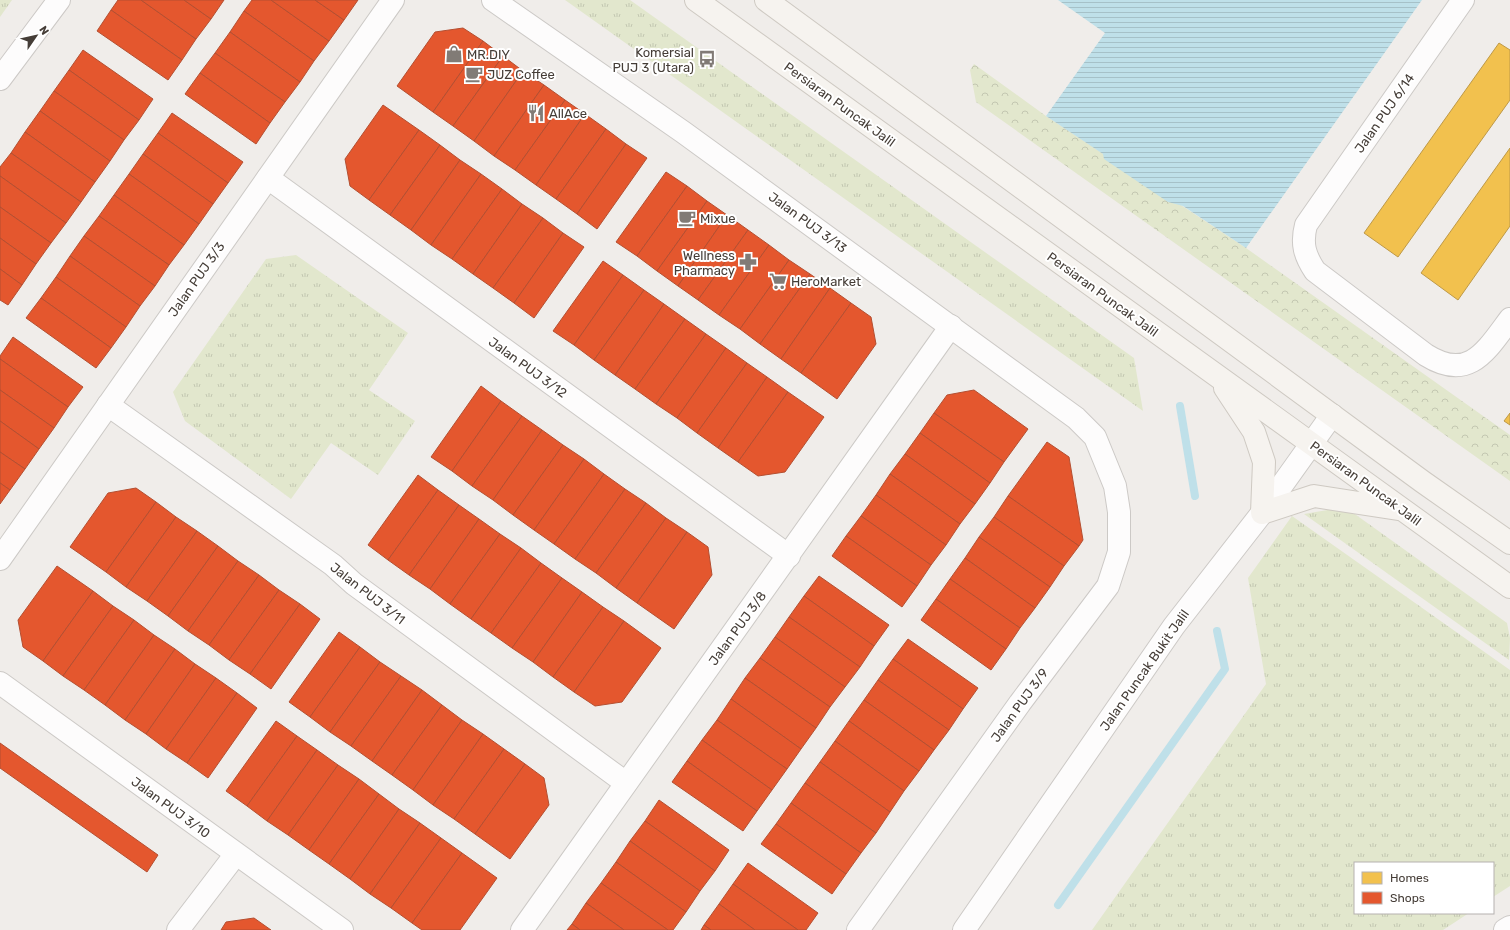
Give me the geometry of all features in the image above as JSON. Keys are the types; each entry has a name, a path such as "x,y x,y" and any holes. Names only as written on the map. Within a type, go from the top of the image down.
{"main road":[{"name":"Persiaran Puncak Jalil","path":"696,0 1510,587"},
{"path":"766,0 1332,415 1510,543"},
{"path":"1218,377 1254,432 1264,462 1262,513 1314,496 1403,510"}],"street":[{"path":"0,79 58,0"},
{"name":"Jalan PUJ 3/3","path":"0,559 393,0"},
{"name":"Jalan PUJ 3/13","path":"493,0 683,132 1076,418 1095,436 1107,461"},
{"name":"Jalan PUJ 6/14","path":"1463,0 1306,225 1303,248 1315,271 1440,364 1457,366 1473,360 1486,352 1510,319"},
{"name":"Jalan PUJ 3/12","path":"268,178 789,556"},
{"name":"Jalan PUJ 3/8","path":"522,930 951,326"},
{"name":"Jalan PUJ 3/11","path":"108,405 333,566 354,584 626,782"},
{"name":"Jalan Puncak Bukit Jalil","path":"964,930 1174,626 1262,513 1332,415"},
{"name":"Jalan PUJ 3/9","path":"858,930 1020,703 1108,586 1120,552 1119,512 1115,486 1107,461"},
{"name":"Jalan PUJ 3/10","path":"0,683 342,930"},
{"path":"178,930 236,854"},
{"path":"1505,930 1510,927"}],"green space":[{"path":"0,0 12,0 0,17"},
{"path":"565,0 630,0 1134,358 1143,411"},
{"path":"974,64 1046,116 1246,248 1510,435 1510,481 976,102 970,70"},
{"path":"296,255 408,333 369,390 415,421 378,475 331,443 291,499 185,421 173,392 266,259"},
{"path":"1345,507 1507,623 1510,638 1509,660 1304,514"},
{"path":"1292,516 1510,670 1510,886 1494,896 1494,862 1354,862 1354,914 1467,914 1443,930 1092,930 1266,684 1248,578"}],"water":[{"path":"1058,0 1422,0 1246,248 1183,206 1168,202 1104,159 1103,154 1046,116 1105,33"}],"building: Homes":[{"path":"1499,43 1510,50 1510,100 1398,257 1364,233"},
{"path":"1510,148 1510,226 1458,300 1421,273"},
{"path":"1510,413 1510,425 1504,421"}],"building: Shops":[{"path":"118,0 141,0 196,39 182,60 111,10"},
{"path":"141,0 184,0 211,19 196,39"},
{"path":"184,0 224,0 211,19"},
{"path":"252,0 271,0 329,41 314,61 244,11"},
{"path":"271,0 315,0 344,20 329,41"},
{"path":"315,0 358,0 344,20"},
{"path":"111,10 182,60 168,80 97,31"},
{"path":"244,11 314,61 300,82 230,32"},
{"path":"463,28 483,41 433,112 397,86 435,32"},
{"path":"230,32 300,82 285,102 215,53"},
{"path":"483,41 503,56 453,126 433,112"},
{"path":"83,50 153,99 139,120 69,70"},
{"path":"215,53 285,102 270,123 200,73"},
{"path":"503,56 523,71 474,141 453,126"},
{"path":"69,70 139,120 124,140 54,91"},
{"path":"523,71 544,85 494,156 474,141"},
{"path":"200,73 270,123 256,144 185,94"},
{"path":"544,85 565,100 515,170 494,156"},
{"path":"54,91 124,140 110,161 40,111"},
{"path":"565,100 585,114 536,185 515,170"},
{"path":"383,105 419,130 369,200 350,186 345,159"},
{"path":"40,111 110,161 95,182 25,132"},
{"path":"172,113 243,162 228,183 158,133"},
{"path":"585,114 606,129 556,199 536,185"},
{"path":"606,129 626,144 577,214 556,199"},
{"path":"419,130 440,145 390,215 369,200"},
{"path":"25,132 95,182 81,202 11,153"},
{"path":"158,133 228,183 213,204 143,154"},
{"path":"626,144 647,158 597,229 577,214"},
{"path":"440,145 460,160 411,230 390,215"},
{"path":"11,153 81,202 66,223 0,176 0,167"},
{"path":"143,154 213,204 199,224 129,174"},
{"path":"460,160 481,174 431,245 411,230"},
{"path":"666,172 687,186 637,256 616,242"},
{"path":"129,174 199,224 184,245 114,195"},
{"path":"481,174 502,189 452,259 431,245"},
{"path":"0,176 66,223 51,243 0,207"},
{"path":"687,186 707,201 657,271 637,256"},
{"path":"502,189 522,204 473,274 452,259"},
{"path":"114,195 184,245 169,265 99,216"},
{"path":"707,201 727,215 678,286 657,271"},
{"path":"522,204 543,218 493,288 473,274"},
{"path":"0,207 51,243 36,264 0,238"},
{"path":"727,215 748,230 698,300 678,286"},
{"path":"99,216 169,265 155,286 84,236"},
{"path":"543,218 563,233 514,303 493,288"},
{"path":"748,230 769,245 719,315 698,300"},
{"path":"563,233 584,247 534,318 514,303"},
{"path":"84,236 155,286 140,306 70,256"},
{"path":"0,238 36,264 22,285 0,269"},
{"path":"769,245 789,260 740,329 719,315"},
{"path":"70,256 140,306 126,327 56,277"},
{"path":"789,260 810,274 760,344 740,329"},
{"path":"603,261 623,275 574,345 553,331"},
{"path":"0,269 22,285 8,305 0,300"},
{"path":"810,274 830,288 781,359 760,344"},
{"path":"623,275 644,290 594,360 574,345"},
{"path":"56,277 126,327 111,348 41,298"},
{"path":"830,288 851,303 801,373 781,359"},
{"path":"644,290 664,304 615,375 594,360"},
{"path":"41,298 111,348 96,368 26,318"},
{"path":"851,303 871,317 876,344 837,399 801,373"},
{"path":"664,304 685,319 635,389 615,375"},
{"path":"685,319 706,334 656,404 635,389"},
{"path":"706,334 726,348 677,418 656,404"},
{"path":"13,337 83,387 68,407 0,359 0,356"},
{"path":"726,348 747,363 697,433 677,418"},
{"path":"0,359 68,407 54,428 0,390"},
{"path":"747,363 767,377 718,448 697,433"},
{"path":"767,377 788,392 738,462 718,448"},
{"path":"481,386 501,401 452,471 431,457"},
{"path":"0,390 54,428 39,449 0,421"},
{"path":"974,390 1028,429 1004,462 934,413 947,395"},
{"path":"788,392 824,417 785,472 758,476 738,462"},
{"path":"501,401 522,416 472,486 452,471"},
{"path":"934,413 1004,462 990,483 920,433"},
{"path":"522,416 542,430 493,500 472,486"},
{"path":"0,421 39,449 25,469 0,452"},
{"path":"542,430 563,445 513,515 493,500"},
{"path":"920,433 990,483 975,504 905,454"},
{"path":"1047,442 1069,457 1083,540 1079,546 1008,496"},
{"path":"563,445 584,459 534,530 513,515"},
{"path":"0,452 25,469 10,490 0,483"},
{"path":"905,454 975,504 960,524 890,474"},
{"path":"584,459 604,474 554,544 534,530"},
{"path":"604,474 625,489 575,559 554,544"},
{"path":"890,474 960,524 946,545 876,495"},
{"path":"418,475 438,490 388,560 368,545"},
{"path":"0,483 10,490 0,504"},
{"path":"136,488 156,502 106,572 70,547 108,493"},
{"path":"625,489 646,503 596,573 575,559"},
{"path":"438,490 459,505 409,575 388,560"},
{"path":"876,495 946,545 931,565 861,516"},
{"path":"1008,496 1079,546 1064,566 994,517"},
{"path":"156,502 176,517 126,587 106,572"},
{"path":"646,503 666,518 616,588 596,573"},
{"path":"459,505 479,519 430,589 409,575"},
{"path":"861,516 931,565 917,586 846,536"},
{"path":"176,517 197,531 147,601 126,587"},
{"path":"994,517 1064,566 1050,587 979,537"},
{"path":"666,518 687,532 637,603 616,588"},
{"path":"479,519 500,534 450,604 430,589"},
{"path":"197,531 218,546 168,616 147,601"},
{"path":"687,532 708,547 712,575 674,629 637,603"},
{"path":"500,534 521,548 471,619 450,604"},
{"path":"846,536 917,586 902,607 832,556"},
{"path":"979,537 1050,587 1035,608 965,558"},
{"path":"218,546 238,561 188,631 168,616"},
{"path":"521,548 541,563 491,633 471,619"},
{"path":"965,558 1035,608 1020,628 950,579"},
{"path":"238,561 259,575 209,645 188,631"},
{"path":"541,563 562,578 512,648 491,633"},
{"path":"57,566 93,591 43,661 23,647 18,620"},
{"path":"259,575 279,590 229,660 209,645"},
{"path":"819,576 889,625 874,646 804,596"},
{"path":"562,578 582,592 533,662 512,648"},
{"path":"950,579 1020,628 1006,649 936,599"},
{"path":"279,590 300,604 250,674 229,660"},
{"path":"93,591 113,606 63,676 43,661"},
{"path":"582,592 603,607 553,677 533,662"},
{"path":"804,596 874,646 860,667 789,617"},
{"path":"936,599 1006,649 991,670 921,620"},
{"path":"300,604 320,619 271,689 250,674"},
{"path":"113,606 134,620 84,690 63,676"},
{"path":"603,607 624,621 574,692 553,677"},
{"path":"789,617 860,667 845,687 775,637"},
{"path":"134,620 154,635 105,705 84,690"},
{"path":"624,621 661,648 622,702 595,706 574,692"},
{"path":"339,632 360,647 310,717 289,702"},
{"path":"154,635 175,649 125,720 105,705"},
{"path":"775,637 845,687 830,707 760,658"},
{"path":"908,639 978,688 963,709 893,659"},
{"path":"360,647 380,662 330,732 310,717"},
{"path":"175,649 195,664 146,734 125,720"},
{"path":"760,658 830,707 816,728 745,678"},
{"path":"893,659 963,709 949,730 878,680"},
{"path":"380,662 401,676 351,746 330,732"},
{"path":"195,664 216,678 166,749 146,734"},
{"path":"401,676 422,690 372,761 351,746"},
{"path":"216,678 237,693 187,763 166,749"},
{"path":"745,678 816,728 801,749 731,699"},
{"path":"878,680 949,730 934,750 864,700"},
{"path":"422,690 442,705 392,775 372,761"},
{"path":"237,693 257,708 208,778 187,763"},
{"path":"731,699 801,749 787,769 717,720"},
{"path":"864,700 934,750 919,771 849,721"},
{"path":"442,705 462,720 413,790 392,775"},
{"path":"462,720 483,734 433,805 413,790"},
{"path":"717,720 787,769 772,790 702,740"},
{"path":"276,721 297,736 247,806 226,791"},
{"path":"849,721 919,771 904,791 835,741"},
{"path":"483,734 504,749 454,819 433,805"},
{"path":"297,736 317,750 267,821 247,806"},
{"path":"702,740 772,790 757,811 687,761"},
{"path":"835,741 904,791 890,812 820,762"},
{"path":"0,743 158,855 147,872 0,768"},
{"path":"504,749 525,764 475,834 454,819"},
{"path":"317,750 338,765 288,835 267,821"},
{"path":"687,761 757,811 743,831 672,782"},
{"path":"820,762 890,812 876,833 805,783"},
{"path":"525,764 544,778 549,805 510,859 475,834"},
{"path":"338,765 359,779 309,850 288,835"},
{"path":"359,779 379,794 329,864 309,850"},
{"path":"805,783 876,833 861,853 791,803"},
{"path":"379,794 399,809 350,879 329,864"},
{"path":"659,800 729,850 715,871 645,821"},
{"path":"791,803 861,853 846,874 776,824"},
{"path":"399,809 420,823 370,894 350,879"},
{"path":"645,821 715,871 700,891 630,841"},
{"path":"420,823 441,838 391,908 370,894"},
{"path":"776,824 846,874 832,894 761,844"},
{"path":"441,838 462,853 412,923 391,908"},
{"path":"630,841 700,891 686,912 616,862"},
{"path":"462,853 497,878 460,930 422,930 412,923"},
{"path":"616,862 686,912 673,930 668,930 601,883"},
{"path":"748,863 818,913 806,930 798,930 733,884"},
{"path":"601,883 668,930 624,930 586,903"},
{"path":"733,884 798,930 755,930 719,904"},
{"path":"586,903 624,930 580,930 572,924"},
{"path":"719,904 755,930 711,930 704,925"},
{"path":"254,918 271,930 221,930 226,922"},
{"path":"572,924 580,930 567,930"},
{"path":"704,925 711,930 701,930"}],"waterway":[{"path":"1180,406 1195,496"},
{"path":"1058,905 1225,669 1217,631"}],"place":[{"name":"MR.DIY","path":"454,54"},
{"name":"Komersial PUJ 3 (Utara)","path":"707,59"},
{"name":"JUZ Coffee","path":"474,74"},
{"name":"AllAce","path":"536,113"},
{"name":"Mixue","path":"687,218"},
{"name":"Wellness Pharmacy","path":"748,262"},
{"name":"HeroMarket","path":"778,281"}]}
